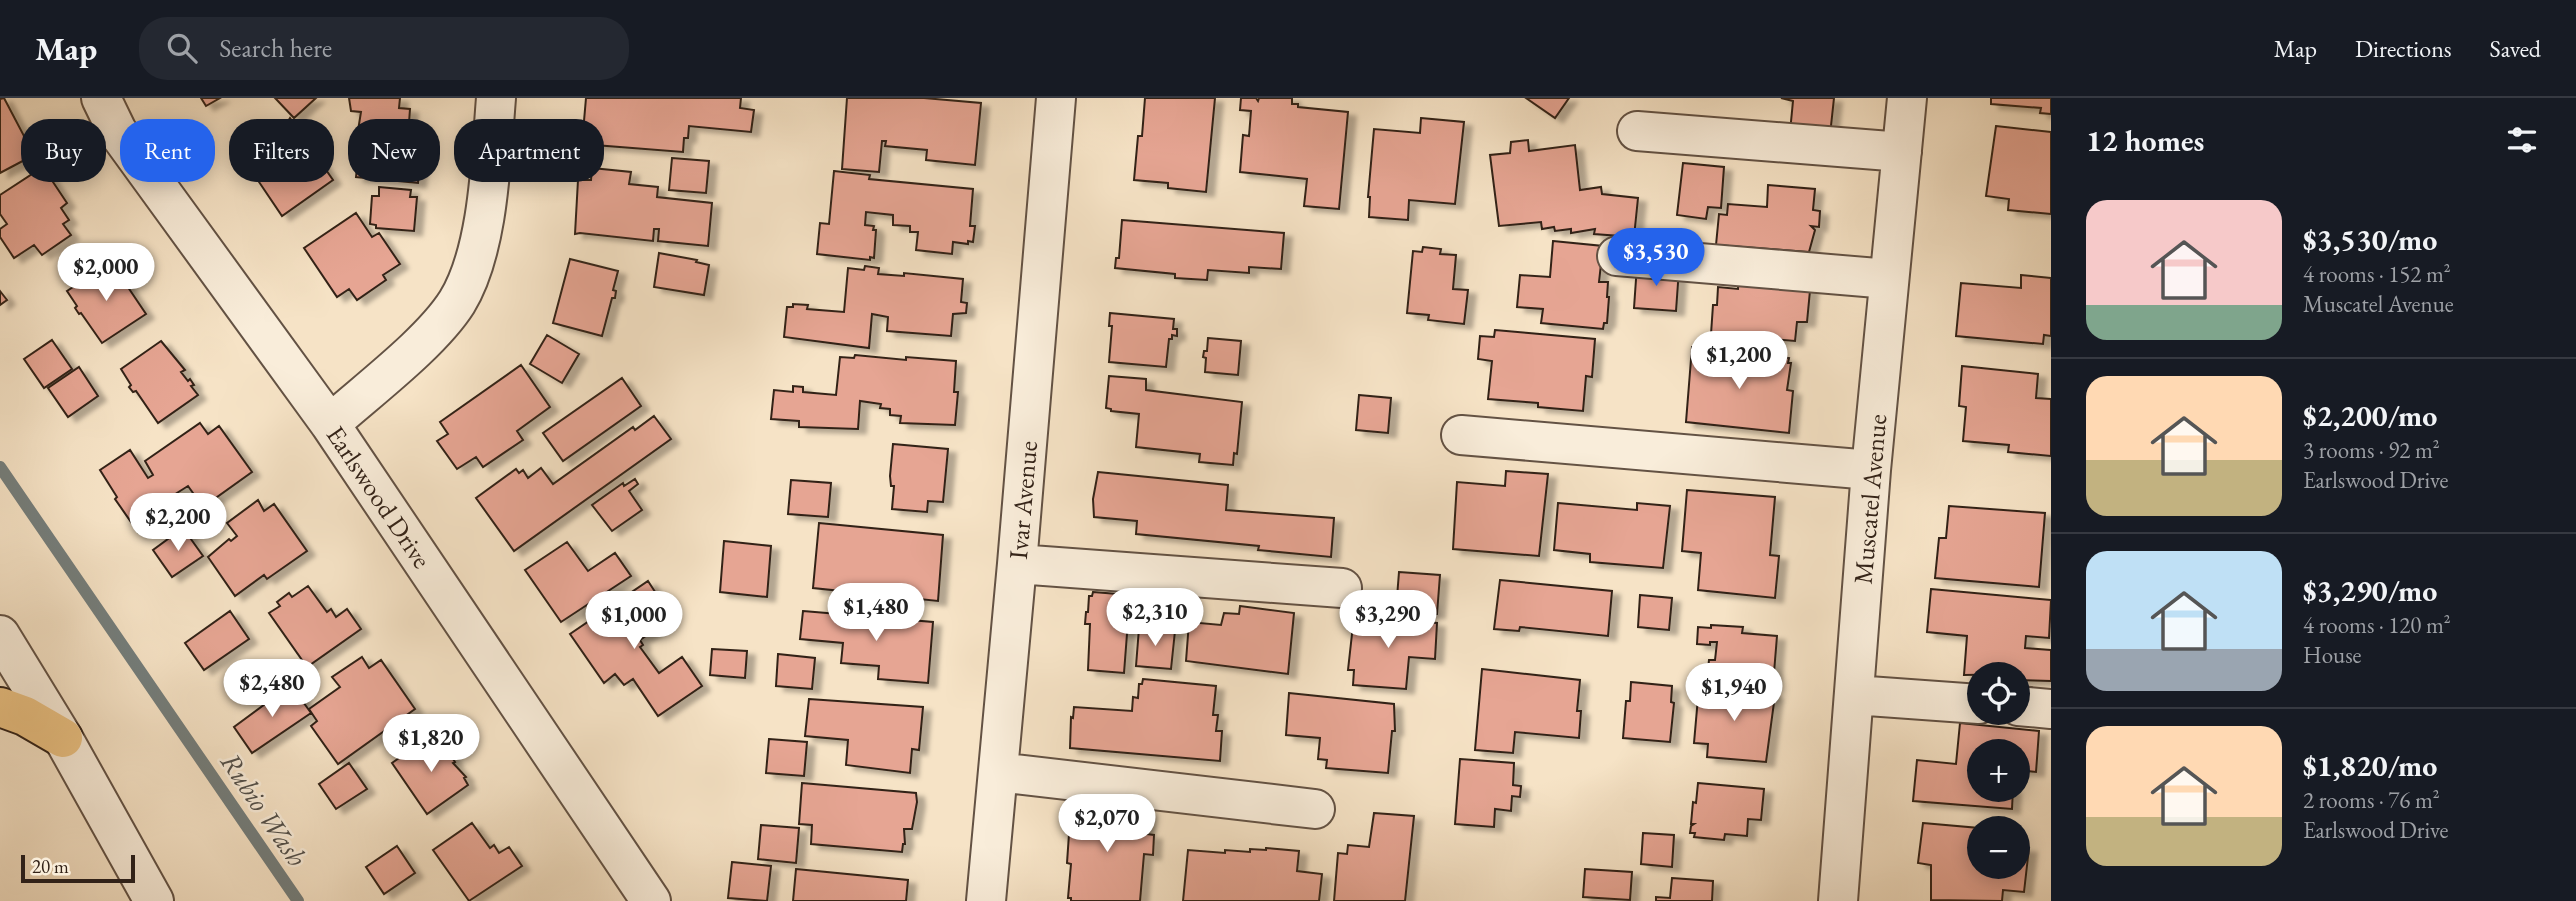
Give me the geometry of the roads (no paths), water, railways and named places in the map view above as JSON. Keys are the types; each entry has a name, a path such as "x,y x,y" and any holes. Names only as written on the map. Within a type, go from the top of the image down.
{"highway":[{"path":"0,707 25,716 62,738"}],"street":[{"name":"Earlswood Drive","path":"101,98 117,131 330,424 650,901"},
{"path":"330,424 425,339 457,302 475,263 484,215 496,98"},
{"name":"Ivar Avenue","path":"986,901 1056,98"},
{"name":"Muscatel Avenue","path":"1838,901 1871,470 1907,98"},
{"path":"1637,131 1902,152"},
{"path":"1617,256 1889,279"},
{"path":"1461,435 1871,470"},
{"path":"1017,564 1342,588"},
{"path":"0,635 154,901"},
{"path":"1854,695 1967,703"},
{"path":"2030,707 2051,709"},
{"path":"998,772 1315,809"}],"waterway":[{"name":"Rubio Wash","path":"0,467 298,901"}]}
